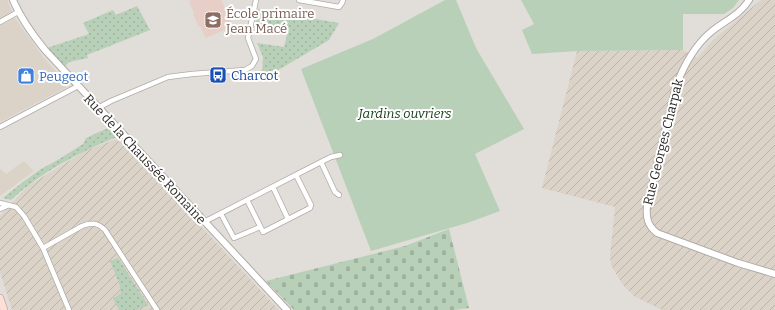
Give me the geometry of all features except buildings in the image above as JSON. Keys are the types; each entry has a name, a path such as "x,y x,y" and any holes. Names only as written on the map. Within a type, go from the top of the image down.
{"main road":[{"path":"0,298 4,310"}],"street":[{"name":"Rue de la Chaussée Romaine","path":"13,0 18,12 32,35 45,50 287,310"},
{"path":"98,108 168,77 245,70 252,66 256,59 248,38 256,0"},
{"path":"299,0 339,7 341,6 343,0"},
{"name":"Rue Georges Charpak","path":"749,0 738,14 704,38 682,68 676,86 646,206 646,214 650,226 657,232 738,263 775,274"},
{"path":"0,22 18,12"},
{"path":"0,127 78,86"},
{"path":"204,222 321,162 340,155"},
{"path":"321,162 334,192 339,195"},
{"path":"247,200 263,232 311,206 296,175"},
{"path":"273,187 288,219"},
{"path":"0,203 16,207 22,214 43,248 69,310"},
{"path":"0,209 9,205"},
{"path":"221,214 234,238 260,227"},
{"path":"43,248 82,226 89,223 99,224 106,230 157,310"}],"shaded area":[{"path":"0,0 7,0 15,18 43,57 67,84 65,88 0,122"},
{"name":"École primaire Jean Macé","path":"221,0 233,26 206,38 193,14 194,13 189,1"},
{"path":"761,0 775,0 775,310 662,310 634,296 623,285 611,265 610,256 615,207 542,188 577,51 683,50 697,58 714,39"},
{"path":"116,139 127,147 279,310 12,310 0,272 0,216 28,186 85,151"},
{"path":"24,161 34,171 0,196 0,169 6,174"}],"green space":[{"name":"Jardins ouvriers","path":"445,0 456,0 476,48 524,129 475,154 500,211 467,223 371,251 301,69 373,39"},
{"path":"521,0 739,0 733,8 724,14 683,14 683,50 577,51 532,54 522,30 534,24"},
{"path":"137,6 150,30 87,55 88,58 69,62 64,67 47,48 89,34 83,23 113,10 116,15"},
{"path":"257,9 339,23 329,40 280,69 262,75 263,57 257,43 284,47 289,28 256,24"},
{"path":"108,128 117,137 89,149 61,164 35,180 11,200 3,198 41,169 83,144 86,138"},
{"path":"449,229 469,308 454,310 294,310 266,281 405,246"},
{"path":"118,258 148,305 137,310 119,310 113,299 121,293 119,283 110,261"}],"place":[{"name":"École primaire Jean Macé","path":"213,20"},
{"name":"Charcot","path":"218,75"},
{"name":"Peugeot","path":"26,76"}]}
